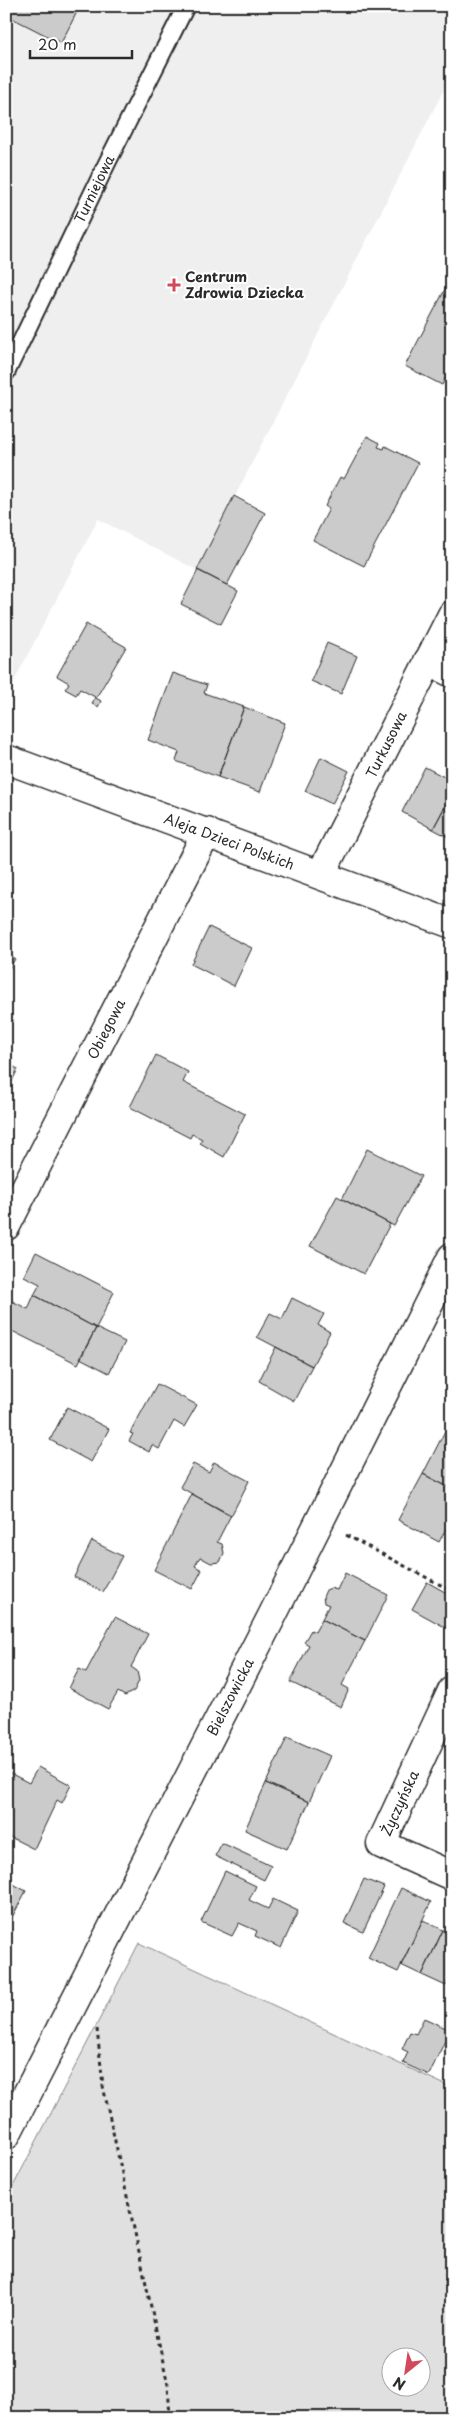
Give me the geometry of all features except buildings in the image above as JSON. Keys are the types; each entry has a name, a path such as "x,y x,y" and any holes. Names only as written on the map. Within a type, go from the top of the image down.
{"street":[{"name":"Turkusowa","path":"321,874 440,667 452,615"},
{"name":"Aleja Dzieci Polskich","path":"6,759 452,924"},
{"name":"Obiegowa","path":"6,1226 207,832"},
{"name":"Bielszowicka","path":"6,2135 320,1521 452,1257"},
{"name":"Życzyńska","path":"452,1691 380,1844 452,1876"}],"lane":[{"name":"Turniejowa","path":"6,373 106,163 186,6"}],"path":[{"path":"320,1521 452,1591"},
{"path":"97,2028 103,2086 168,2385 170,2418"}],"shaded area":[{"name":"Centrum Zdrowia Dziecka","path":"6,6 452,6 452,74 197,570 98,519 9,691 6,690"},
{"path":"139,1943 452,2088 452,2418 6,2418 6,2200"}],"place":[{"name":"Centrum Zdrowia Dziecka","path":"174,285"}]}
